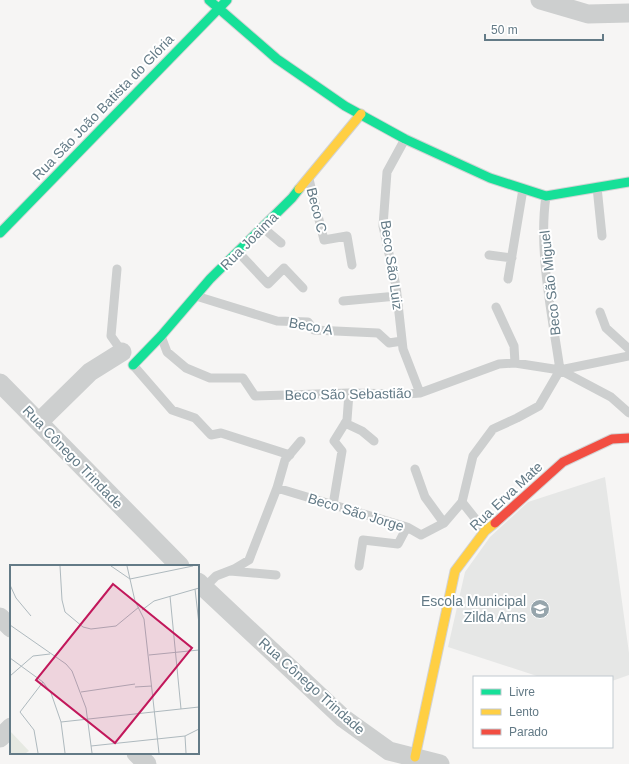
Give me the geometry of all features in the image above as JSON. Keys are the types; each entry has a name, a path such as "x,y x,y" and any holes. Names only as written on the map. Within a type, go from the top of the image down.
{"street":[{"path":"209,0 277,59 345,106 405,139 490,178 546,196 596,186 629,182"},
{"name":"Rua São João Batista do Glória","path":"0,233 227,0"},
{"path":"540,0 629,13"},
{"name":"Rua Joaima","path":"39,422 90,372 127,358 161,336 210,279 292,198 361,114"},
{"name":"Rua Cônego Trindade","path":"0,383 177,565"},
{"name":"Rua Erva Mate","path":"415,757 455,571 485,531 563,462 612,439 629,438"},
{"name":"Rua Cônego Trindade","path":"201,585 388,758 415,757 440,764"},
{"path":"0,617 10,627"},
{"path":"0,738 10,728"},
{"path":"137,754 147,764"}],"lane":[{"name":"Beco São Luiz","path":"405,139 387,172 383,226 397,296 403,349 420,393"},
{"name":"Beco C","path":"309,177 324,240 346,236 352,264"},
{"path":"596,186 602,236"},
{"path":"508,279 523,189"},
{"name":"Beco São Miguel","path":"546,196 543,214 544,256 560,370"},
{"path":"262,228 281,243"},
{"path":"238,252 268,284 284,268 303,288"},
{"path":"489,255 512,258"},
{"path":"117,269 111,336 127,358 172,410 195,418 211,435 221,433 290,455"},
{"name":"Beco A","path":"196,296 277,321 308,322 314,330 378,332 389,344 402,342"},
{"path":"343,301 397,296"},
{"path":"496,307 514,346 515,363"},
{"path":"600,312 606,328 629,349"},
{"name":"Beco São Sebastião","path":"161,336 167,352 186,368 210,378 243,378 256,396 348,393 420,393 499,364 515,363 560,370 629,356"},
{"path":"560,370 611,398 629,413"},
{"name":"Beco São Jorge","path":"277,488 407,527 421,535 444,523 462,502 473,456 493,429 539,406 560,370"},
{"path":"333,505 342,451 334,441 347,420 348,393"},
{"path":"345,424 362,431 374,441"},
{"path":"201,585 249,560 277,488 285,460 301,441"},
{"path":"415,469 425,497 444,523"},
{"path":"462,502 485,531"},
{"path":"359,566 363,540 398,544 407,527"},
{"path":"229,571 276,575"}],"shaded area":[{"name":"Escola Municipal Zilda Arns","path":"605,477 629,653 629,675 613,681 613,676 537,676 448,647 465,572 490,537 528,502"}],"traffic: fast":[{"path":"209,0 277,59 345,106 405,139 490,178 546,196 629,182"},
{"path":"0,233 227,0"},
{"path":"133,365 161,336 210,279 292,198 299,189"}],"traffic: slow":[{"path":"299,189 361,114"},
{"path":"415,757 455,571 485,531 495,523"}],"traffic: jam":[{"path":"495,523 563,462 612,439 629,438"}],"place":[{"name":"Escola Municipal Zilda Arns","path":"540,609"}]}
